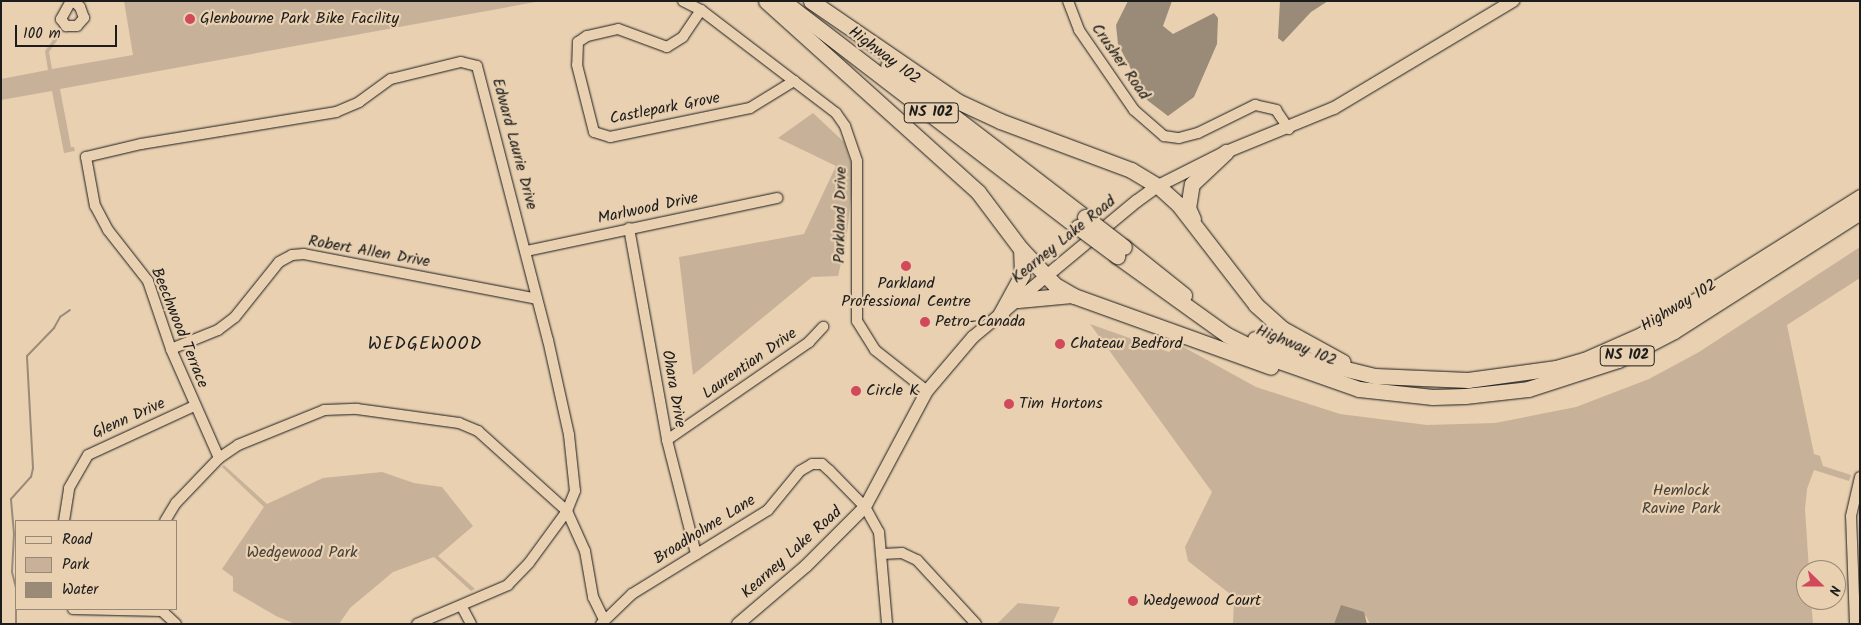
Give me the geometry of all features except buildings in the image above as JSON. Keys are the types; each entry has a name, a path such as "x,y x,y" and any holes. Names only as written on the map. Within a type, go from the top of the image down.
{"highway":[{"path":"766,1 978,192 1021,249 1046,278 1074,296 1294,375 1359,389"},
{"name":"Highway 102","path":"783,1 1121,252 1227,335 1279,361 1359,389 1434,397 1489,394 1528,389 1588,372 1618,360 1674,331 1860,212"},
{"name":"Highway 102","path":"802,1 1081,222"},
{"path":"811,1 957,101 1000,121 1131,170 1158,186 1197,227 1256,305 1283,329 1342,362 1402,377"},
{"path":"1197,227 1188,208 1192,184 1226,152"},
{"name":"Highway 102","path":"1121,252 1255,339 1336,368 1374,376 1468,380 1526,374 1584,360 1613,349 1667,320 1860,197"},
{"path":"1000,315 1022,275 1021,249"},
{"path":"1018,300 1074,296"}],"main road":[{"name":"Kearney Lake Road","path":"738,624 806,566 865,507 927,391 974,337 1158,186 1226,152 1289,128 1334,108 1513,1"}],"street":[{"name":"Parkland Drive","path":"682,1 701,10 836,114 848,134 857,160 857,321 875,350 927,391"},
{"name":"Crusher Road","path":"1068,1 1079,30 1134,110 1164,136 1179,138 1198,133 1255,105 1276,110 1289,128"},
{"name":"Castlepark Grove","path":"701,10 682,37 667,47 618,30 587,36 578,42 577,65 594,132 610,137 750,108 794,81"},
{"name":"Edward Laurie Drive","path":"86,157 141,144 336,112 359,102 391,79 439,65 469,62 477,66 526,251 569,435 574,491 567,511"},
{"name":"Beechwood Terrace","path":"86,157 95,206 108,230 148,281 171,350 194,406 219,458"},
{"name":"Marlwood Drive","path":"526,251 777,198"},
{"name":"Ohara Drive","path":"629,228 667,440 696,554"},
{"name":"Robert Allen Drive","path":"171,350 218,330 235,316 279,262 292,255 304,254 537,299"},
{"name":"Laurentian Drive","path":"667,440 809,342 823,327"},
{"name":"Glenn Drive","path":"64,520 69,488 88,454 194,406"},
{"path":"166,520 176,503 219,458 238,446 324,410 357,409 459,423 478,431 567,511 585,551 593,597 602,622"},
{"name":"Broadholme Lane","path":"602,622 632,594 768,510 800,471 812,464 822,464 865,507 879,532 887,624"},
{"path":"1855,624 1851,516 1860,477"},
{"path":"417,624 462,606 508,584 529,563 567,511"},
{"path":"882,554 902,553 917,560 976,624"},
{"path":"462,606 471,624"},
{"path":"162,610 176,624"}],"green space":[{"path":"124,1 541,1 60,89 71,147 74,147 75,151 64,153 52,91 1,100 1,79 48,70 45,51 60,30 63,32 49,52 52,69 133,55"},
{"path":"813,113 844,142 854,172 846,242 838,276 812,277 693,375 679,257 804,234 836,166 778,138"},
{"name":"Hemlock Ravine Park","path":"1860,247 1860,278 1787,325 1814,454 1820,456 1823,466 1851,475 1849,481 1814,470 1807,489 1805,509 1808,560 1796,560 1796,610 1812,610 1813,624 1370,624 1366,616 1336,624 1233,624 1234,597 1188,561 1185,547 1212,492 1090,324 1169,352 1178,344 1256,387 1340,414 1427,425 1495,423 1576,407 1649,379 1699,352"},
{"name":"Wedgewood Park","path":"224,465 267,504 323,478 382,472 414,483 442,487 473,526 438,556 475,589 471,591 434,557 393,572 350,608 339,624 295,624 276,616 233,591 233,577 222,569 264,507 222,467"},
{"path":"1018,603 1060,607 1052,624 997,624"}],"water":[{"path":"1128,1 1172,1 1163,26 1173,34 1214,13 1218,18 1217,44 1194,97 1168,116 1147,100 1118,44 1116,25"},
{"path":"1280,1 1328,1 1311,12 1283,42 1278,38"},
{"path":"1341,605 1364,612 1367,624 1334,624"}],"waterway":[{"path":"15,584 12,572 14,534 11,499 31,477 33,468 27,356 54,328 60,317 70,310"},
{"path":"16,610 16,624"}],"place":[{"name":"Glenbourne Park Bike Facility","path":"190,19"},
{"name":"Parkland Professional Centre","path":"906,266"},
{"name":"Petro-Canada","path":"925,322"},
{"name":"Chateau Bedford","path":"1060,344"},
{"name":"Circle K","path":"856,391"},
{"name":"Tim Hortons","path":"1009,404"},
{"name":"Wedgewood Court","path":"1133,601"}],"district":[{"name":"WEDGEWOOD","path":"425,345"}]}
